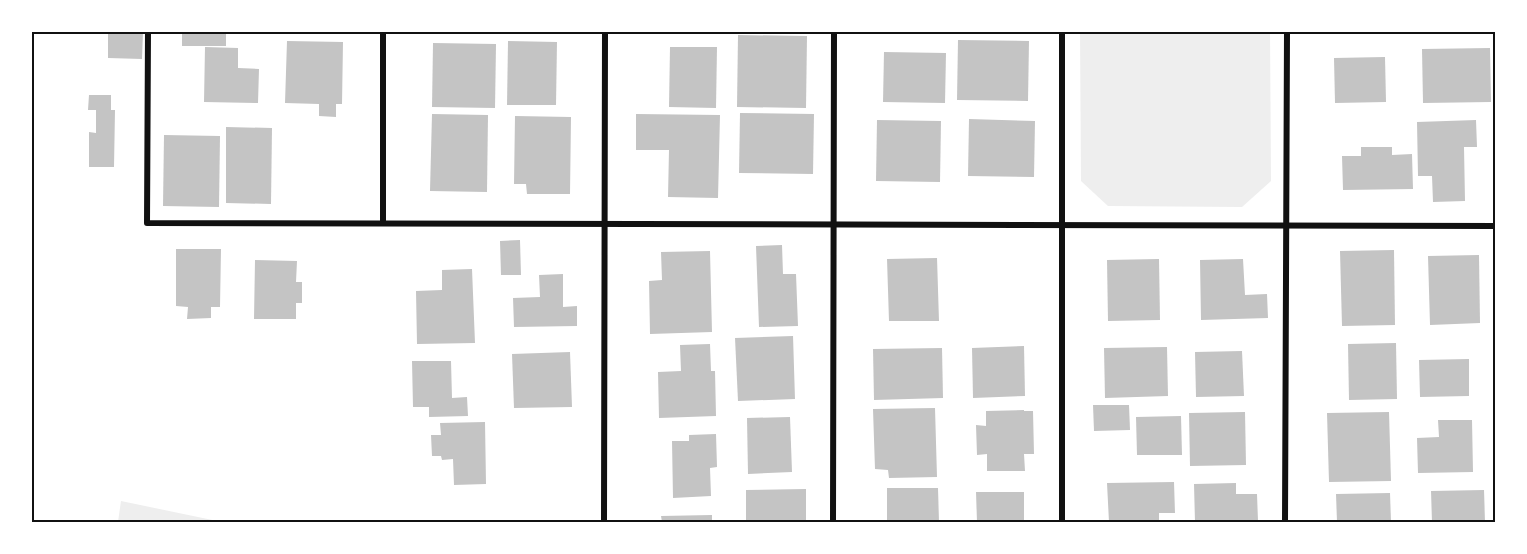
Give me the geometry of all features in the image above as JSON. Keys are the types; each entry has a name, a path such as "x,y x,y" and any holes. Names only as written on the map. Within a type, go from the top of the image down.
{"street":[{"path":"148,32 147,223 1496,226"},
{"path":"383,32 383,223"},
{"path":"604,522 605,32"},
{"path":"832,522 834,32"},
{"path":"1062,32 1062,522"},
{"path":"1284,522 1287,32"}],"shaded area":[{"path":"1080,32 1270,32 1271,181 1242,207 1108,206 1081,181"},
{"path":"121,501 222,522 118,522"}],"building":[{"path":"108,32 143,32 142,59 108,58"},
{"path":"182,32 226,32 226,46 182,46"},
{"path":"738,35 807,36 806,108 737,107"},
{"path":"958,40 1029,41 1028,101 957,100"},
{"path":"287,41 343,42 342,104 336,104 336,117 319,116 319,104 285,103"},
{"path":"508,41 557,42 556,105 507,105"},
{"path":"433,43 496,44 495,108 432,107"},
{"path":"205,47 238,48 238,68 259,69 258,103 204,102"},
{"path":"670,47 717,47 716,108 669,107"},
{"path":"1490,48 1491,102 1423,103 1422,49"},
{"path":"884,52 946,53 945,103 883,102"},
{"path":"1385,57 1386,102 1335,103 1334,58"},
{"path":"89,95 111,95 111,110 115,110 114,167 89,167 89,132 96,133 96,110 88,110"},
{"path":"740,113 814,114 813,174 739,173"},
{"path":"432,114 488,115 487,192 430,191"},
{"path":"636,114 720,115 718,198 668,197 669,150 636,150"},
{"path":"515,116 571,117 570,194 527,194 526,184 514,184"},
{"path":"969,119 1035,121 1034,177 968,176"},
{"path":"877,120 941,121 940,182 876,181"},
{"path":"1476,120 1477,147 1464,147 1465,201 1433,202 1432,176 1418,176 1417,122"},
{"path":"226,127 272,128 271,204 226,203"},
{"path":"164,135 220,136 219,207 163,206"},
{"path":"1361,147 1392,147 1392,155 1412,154 1413,189 1343,190 1342,156 1361,156"},
{"path":"520,240 521,275 501,275 500,241"},
{"path":"782,245 783,274 796,274 798,326 759,327 756,246"},
{"path":"176,249 221,249 220,307 211,307 211,318 187,319 188,307 176,306"},
{"path":"1394,250 1395,325 1342,326 1340,251"},
{"path":"710,251 712,332 650,334 649,281 662,280 661,252"},
{"path":"1479,255 1480,323 1430,325 1428,256"},
{"path":"937,258 939,321 889,321 887,259"},
{"path":"1159,259 1160,320 1108,321 1107,260"},
{"path":"1243,259 1245,295 1267,294 1268,318 1201,320 1200,260"},
{"path":"255,260 297,261 296,282 302,282 302,303 296,303 296,319 254,319"},
{"path":"472,269 475,343 417,344 416,291 442,290 442,270"},
{"path":"563,274 563,307 577,306 577,326 514,327 513,298 540,297 539,275"},
{"path":"793,336 795,399 738,401 735,338"},
{"path":"1396,343 1397,399 1349,400 1348,344"},
{"path":"710,344 711,371 715,371 716,416 659,418 658,372 681,371 680,345"},
{"path":"1024,346 1025,396 973,398 972,348"},
{"path":"1167,347 1168,396 1105,398 1104,348"},
{"path":"942,348 943,398 874,400 873,349"},
{"path":"1242,351 1244,396 1196,397 1195,352"},
{"path":"570,352 572,407 514,408 512,354"},
{"path":"1469,359 1469,396 1420,397 1419,360"},
{"path":"412,361 451,361 452,398 467,397 468,416 429,417 429,407 413,407"},
{"path":"1093,405 1129,405 1130,430 1094,431"},
{"path":"935,408 937,477 889,478 888,470 875,469 873,409"},
{"path":"986,411 1033,411 1034,454 1024,454 1025,471 987,471 987,454 977,455 976,425 986,426"},
{"path":"1245,412 1246,465 1190,466 1189,413"},
{"path":"1389,412 1391,481 1329,482 1327,413"},
{"path":"1181,416 1182,455 1137,455 1136,417"},
{"path":"790,417 792,472 748,474 747,418"},
{"path":"1438,420 1472,420 1473,472 1418,473 1417,438 1439,437"},
{"path":"485,422 486,484 454,485 453,459 442,460 441,456 432,456 431,435 441,435 440,423"},
{"path":"716,434 717,467 710,468 711,496 673,498 672,441 689,441 689,435"},
{"path":"1174,482 1175,513 1159,513 1159,522 1109,522 1107,483"},
{"path":"1236,483 1236,494 1257,494 1258,521 1195,522 1194,484"},
{"path":"887,488 938,488 939,522 887,522"},
{"path":"806,489 806,522 746,522 746,490"},
{"path":"1484,490 1485,522 1432,522 1431,491"},
{"path":"976,492 1024,492 1024,522 977,522"},
{"path":"1390,493 1391,522 1337,522 1336,494"},
{"path":"712,515 712,522 662,522 661,516"}]}
